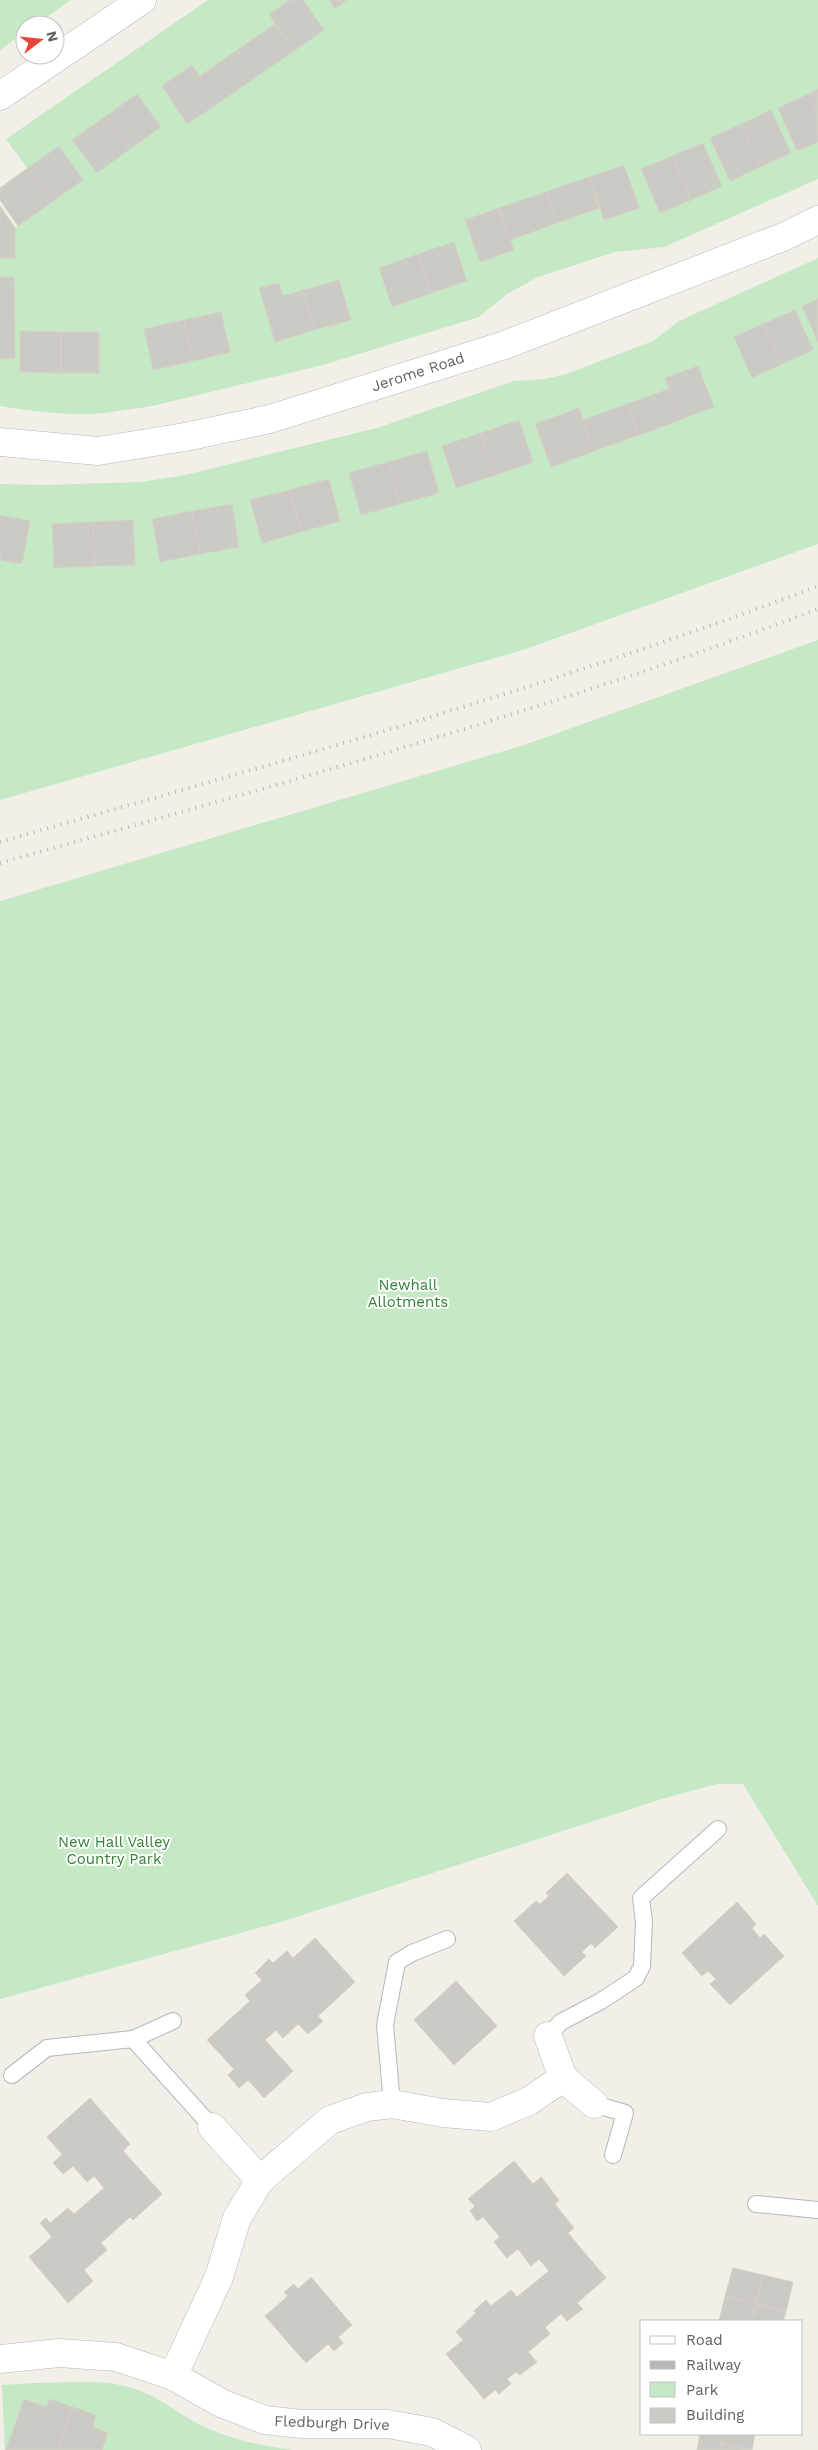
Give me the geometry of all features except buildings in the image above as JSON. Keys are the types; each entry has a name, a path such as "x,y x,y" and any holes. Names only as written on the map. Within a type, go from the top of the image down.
{"street":[{"path":"0,96 142,0"},
{"name":"Jerome Road","path":"0,442 98,451 185,437 270,419 505,345 783,237 818,220"},
{"path":"548,2036 563,2078 594,2104"},
{"path":"173,2376 219,2277 238,2218 260,2180 330,2120 367,2107 392,2104 444,2113 491,2117 529,2101 563,2078"},
{"path":"212,2127 260,2180"},
{"name":"Fledburgh Drive","path":"0,2359 59,2353 116,2357 173,2376 223,2404 264,2420 302,2424 388,2424 432,2432 467,2450"}],"lane":[{"path":"548,2036 561,2022 601,2001 636,1978 642,1966 644,1922 641,1898 718,1829"},
{"path":"392,2104 385,2024 397,1962 412,1953 447,1939"},
{"path":"12,2075 47,2048 133,2039 172,2021"},
{"path":"133,2039 212,2127"},
{"path":"594,2104 625,2113 613,2155"},
{"path":"756,2204 818,2210"}],"green space":[{"path":"0,0 71,0 49,15 15,15 15,39 0,50"},
{"path":"208,0 818,0 818,179 664,247 615,252 538,277 507,294 479,317 323,365 152,406 94,414 35,411 0,406 0,359 15,358 14,277 0,277 0,258 15,258 15,228 52,202 6,139"},
{"path":"818,258 818,544 523,650 0,800 0,484 44,485 141,482 185,475 377,428 514,381 545,379 566,374 653,341 679,321"},
{"name":"Newhall Allotments","path":"818,640 818,1906 743,1784 717,1784 665,1798 284,1921 0,1999 0,901 524,745"},
{"path":"95,2382 132,2388 149,2395 218,2433 255,2444 293,2450 5,2450 2,2385"}],"railway":[{"path":"0,842 412,723 616,658 818,586"},
{"path":"0,863 412,745 616,680 818,609"}],"park label":[{"name":"New Hall Valley Country Park","path":"114,1850"}]}
